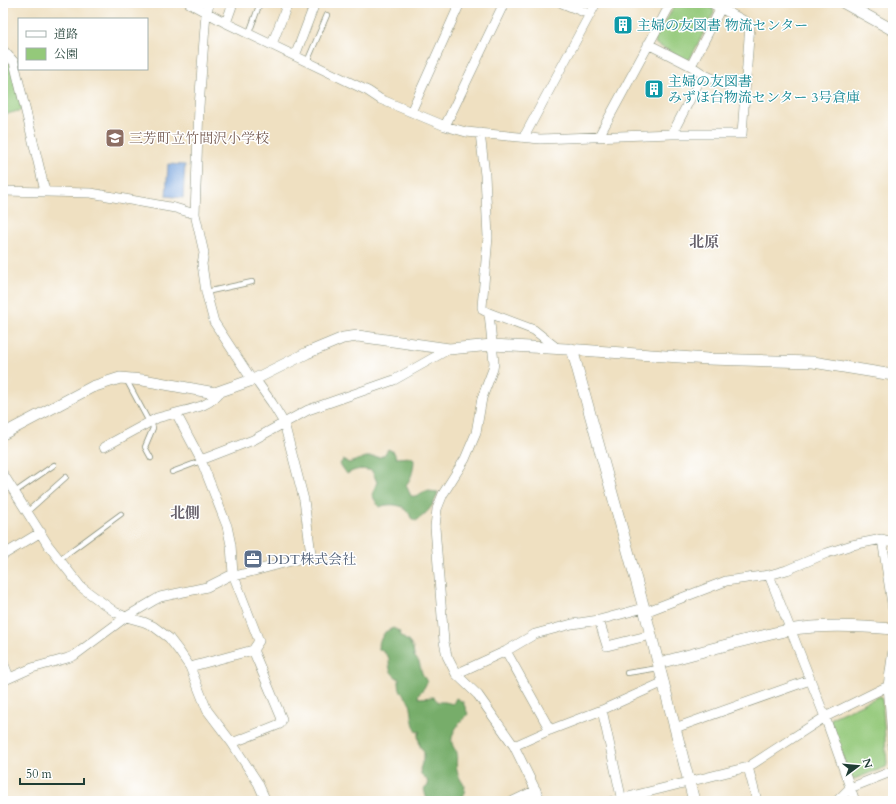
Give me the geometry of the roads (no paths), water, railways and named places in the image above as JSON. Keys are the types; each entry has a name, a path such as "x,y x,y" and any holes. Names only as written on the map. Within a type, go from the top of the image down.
{"street":[{"path":"3,662 6,679 32,668 68,658 75,655 126,617 160,597 207,587 234,575 310,556 311,554 304,500 284,423 214,322 206,292 202,264 204,253 195,214 199,107 206,13 210,3"},
{"path":"226,23 233,3"},
{"path":"272,44 288,3"},
{"path":"295,56 315,3"},
{"path":"411,112 460,3"},
{"path":"445,126 504,3"},
{"path":"562,3 589,14"},
{"path":"524,137 596,3"},
{"path":"598,136 671,3"},
{"path":"192,4 226,23 368,91 380,100 445,126 466,132 540,139 672,134 742,134 750,24 723,6 711,3"},
{"path":"844,3 893,30"},
{"path":"691,66 723,6"},
{"path":"648,44 691,66 703,74 745,94"},
{"path":"3,50 14,62 45,191"},
{"path":"672,134 703,74"},
{"path":"480,133 488,237 482,306 483,310 534,330 558,348"},
{"path":"3,190 91,193 175,208 195,214"},
{"path":"489,313 494,363 482,398 476,433 465,459 443,494 437,508 435,527 444,642 447,656 456,674 478,695 514,746 541,801"},
{"path":"3,434 92,387 120,378 142,380 211,393 253,379 307,353 344,338 358,336 449,349 492,345 558,348 708,359 814,362 893,375"},
{"path":"201,461 253,440 308,410 394,380 449,349"},
{"path":"572,349 645,610 694,801"},
{"path":"104,447 157,418 206,403 216,398 220,391"},
{"path":"176,413 201,461 227,526 231,545 234,575 259,641 253,650 190,667"},
{"path":"3,474 14,493 28,511 48,545 81,587 115,612 153,626 168,638 190,667 207,710 232,743 258,782 266,801"},
{"path":"3,555 40,532"},
{"path":"456,674 506,651 535,634 572,624 645,610 726,581 769,575 787,570 827,553 852,545 882,539 893,542"},
{"path":"882,539 893,610"},
{"path":"769,575 825,718 855,801"},
{"path":"599,620 607,646 651,635"},
{"path":"659,666 790,630 848,626 893,629"},
{"path":"232,743 280,724 282,719 253,650"},
{"path":"893,650 888,686 893,747"},
{"path":"506,651 550,730"},
{"path":"675,728 810,680"},
{"path":"514,746 602,710 664,682"},
{"path":"602,710 618,800 748,767 825,718 888,686"},
{"path":"748,767 757,801"},
{"path":"837,801 850,788 893,771"},
{"path":"512,801 536,790"}],"lane":[{"path":"249,33 260,3"},
{"path":"308,62 327,15"},
{"path":"206,292 252,282"},
{"path":"126,378 153,428 145,447 151,458"},
{"path":"172,472 201,461"},
{"path":"14,493 54,465"},
{"path":"28,511 66,477"},
{"path":"60,560 121,514"},
{"path":"627,673 659,666"}],"water":[{"path":"168,164 185,165 183,198 166,196"}],"place":[{"name":"主婦の友図書 物流センター","path":"623,25"},
{"name":"主婦の友図書 みずほ台物流センター 3号倉庫","path":"654,89"},
{"name":"三芳町立竹間沢小学校","path":"115,138"},
{"name":"DDT株式会社","path":"253,559"}],"district":[{"name":"北原","path":"704,242"},
{"name":"北側","path":"185,513"}]}
